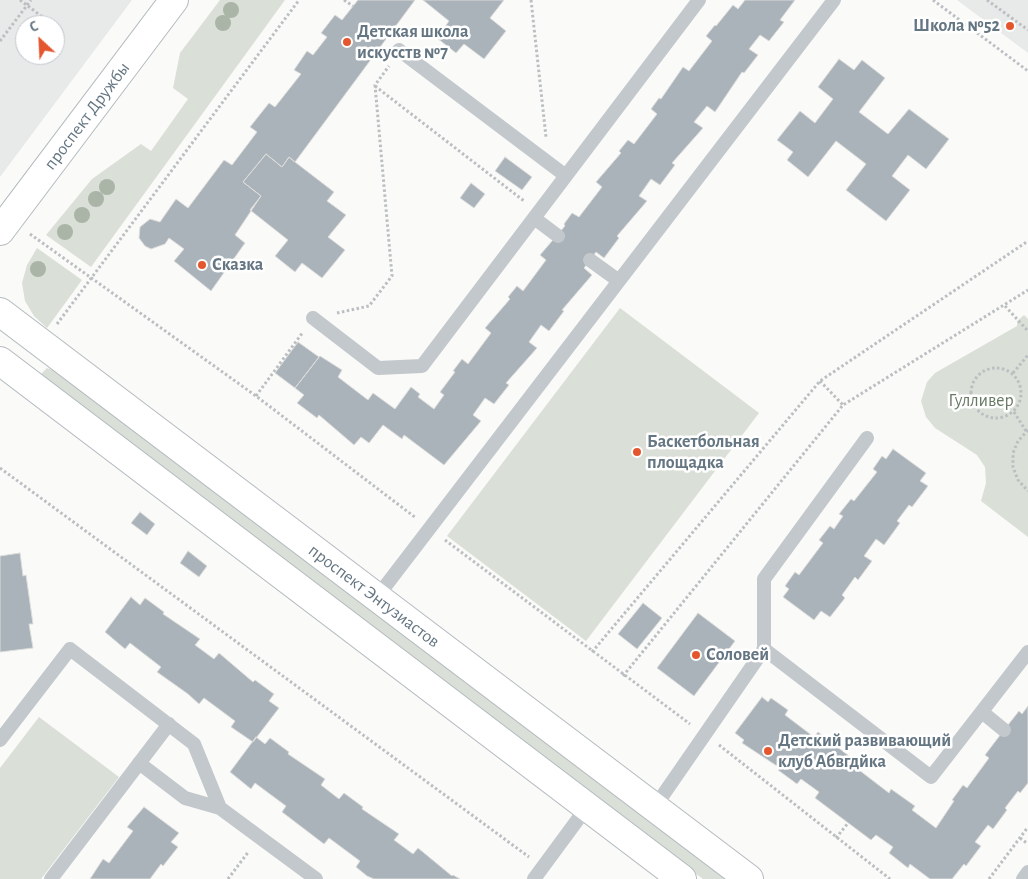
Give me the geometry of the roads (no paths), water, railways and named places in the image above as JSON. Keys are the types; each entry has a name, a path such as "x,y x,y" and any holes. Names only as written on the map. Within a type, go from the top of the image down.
{"main road":[{"name":"проспект Дружбы","path":"5,225 174,0"},
{"name":"проспект Энтузиастов","path":"0,312 749,879"},
{"path":"0,361 682,879"}],"lane":[{"path":"313,318 378,368 422,366 699,0"},
{"path":"377,597 834,0"},
{"path":"399,50 566,176"},
{"path":"536,215 558,236"},
{"path":"590,260 619,281"},
{"path":"654,808 764,649 764,579 867,438"},
{"path":"0,740 70,649 194,744 220,808"},
{"path":"764,649 931,777 1028,652"},
{"path":"982,712 1004,730"},
{"path":"52,879 169,724"},
{"path":"139,763 185,798 220,808 316,879"},
{"path":"534,879 587,807"},
{"path":"1023,879 1028,872"}],"place":[{"name":"Школа №52","path":"1010,26"},
{"name":"Детская школа искусств №7","path":"347,42"},
{"name":"Сказка","path":"202,265"},
{"name":"Баскетбольная площадка","path":"637,452"},
{"name":"Соловей","path":"696,655"},
{"name":"Детский развивающий клуб Абвгдйка","path":"768,751"}],"park label":[{"name":"Гулливер","path":"981,401"}]}
